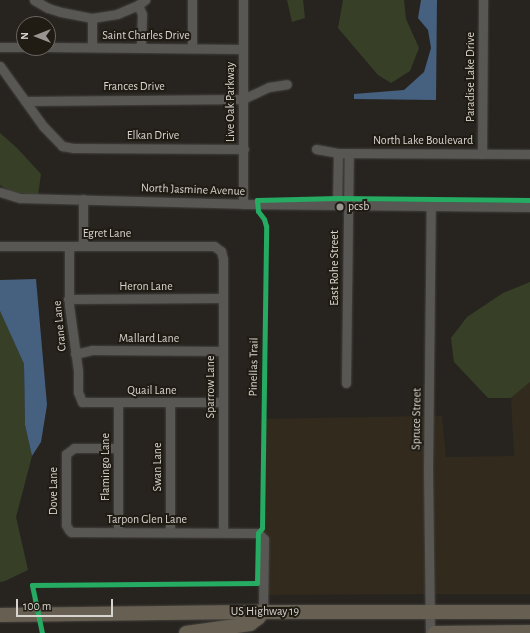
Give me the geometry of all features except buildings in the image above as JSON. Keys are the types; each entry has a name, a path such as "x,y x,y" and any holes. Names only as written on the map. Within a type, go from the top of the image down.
{"highway":[{"name":"US Highway 19","path":"0,615 430,611 530,612"},
{"path":"186,633 250,624 263,612"},
{"path":"435,633 530,632"}],"street":[{"path":"34,0 61,12 92,18 117,14 141,3 141,48"},
{"path":"192,0 192,48"},
{"name":"Live Oak Parkway","path":"243,0 243,204"},
{"name":"Paradise Lake Drive","path":"482,154 483,0"},
{"path":"92,18 92,48"},
{"path":"0,47 16,47"},
{"name":"Saint Charles Drive","path":"56,47 243,49"},
{"path":"0,66 25,101"},
{"path":"243,99 269,87 287,84"},
{"name":"Frances Drive","path":"25,101 243,99"},
{"name":"Elkan Drive","path":"25,101 43,126 62,146 73,148 244,149"},
{"name":"North Lake Boulevard","path":"316,149 338,153 530,154"},
{"name":"East Rohe Street","path":"346,383 342,205 349,198 349,152"},
{"path":"338,153 342,205"},
{"name":"North Jasmine Avenue","path":"0,192 20,198 243,204 530,207"},
{"path":"83,199 83,246"},
{"name":"Spruce Street","path":"430,633 428,471 431,206"},
{"name":"Egret Lane","path":"0,246 214,246"},
{"name":"Crane Lane","path":"68,246 68,299 78,371 78,392 82,402"},
{"name":"Sparrow Lane","path":"214,246 221,251 222,256 223,532"},
{"name":"Heron Lane","path":"68,299 223,298"},
{"name":"Mallard Lane","path":"75,354 92,350 223,351"},
{"name":"Quail Lane","path":"82,402 223,402"},
{"name":"Flamingo Lane","path":"118,403 118,532"},
{"name":"Swan Lane","path":"170,403 170,532"},
{"name":"Dove Lane","path":"71,532 66,525 66,454 74,448 118,448"},
{"name":"Tarpon Glen Lane","path":"71,532 258,533 264,539 263,612"}],"shaded area":[{"path":"530,382 530,594 434,594 433,416 442,416 446,457 514,456 511,398"},
{"path":"425,416 426,594 267,595 269,541 268,536 261,530 261,419"}],"green space":[{"path":"287,0 303,0 305,18 292,22"},
{"path":"343,0 404,0 406,19 419,48 410,71 391,83 378,75 338,28"},
{"path":"0,133 17,148 41,174 38,195 11,192 0,185"},
{"path":"530,282 530,382 511,398 488,398 454,362 451,338 467,317 503,293"},
{"path":"0,311 24,364 25,425 32,456 16,517 28,570 0,582"}],"water":[{"path":"421,0 437,0 436,100 354,99 354,94 404,90 424,72 431,48 428,30 418,18"},
{"path":"36,279 47,405 41,442 32,456 25,425 24,364 0,311 0,280"}],"cycle path":[{"name":"Pinellas Trail","path":"42,633 32,585 257,583 258,533 262,528 266,226 264,219 258,211 257,200 338,198 530,200"}],"place":[{"name":"pcsb","path":"340,207"}]}
